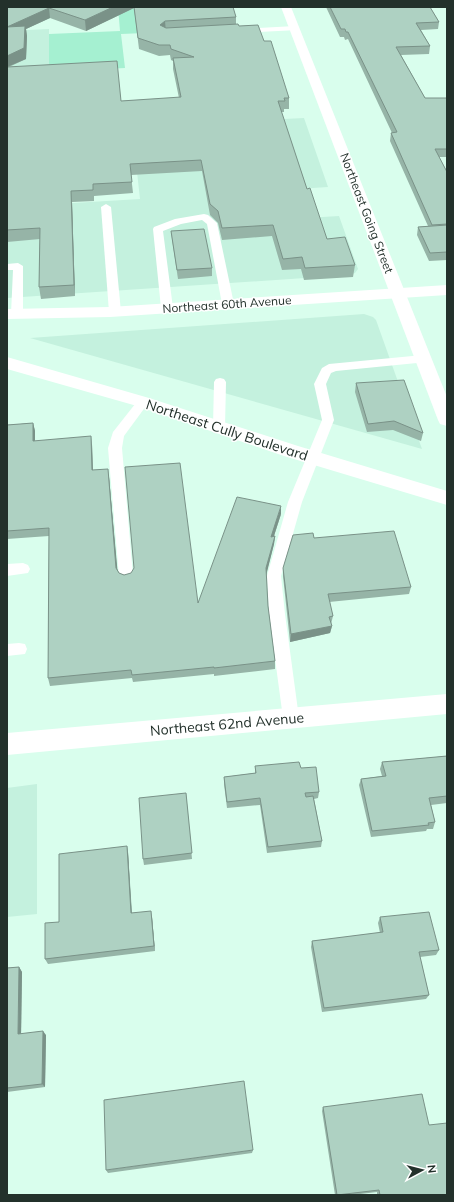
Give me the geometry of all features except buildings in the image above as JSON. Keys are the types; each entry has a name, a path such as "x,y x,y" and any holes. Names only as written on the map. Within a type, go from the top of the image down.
{"street":[{"name":"Northeast Going Street","path":"286,7 399,293 447,420"},
{"name":"Northeast 60th Avenue","path":"12,314 115,312 447,290"},
{"name":"Northeast Cully Boulevard","path":"7,363 143,402 312,458 447,498"},
{"name":"Northeast 62nd Avenue","path":"7,744 447,704"}],"lane":[{"path":"234,31 294,28"},
{"path":"106,207 115,312"},
{"path":"167,308 158,229 179,221 204,217 212,223 228,304"},
{"path":"7,267 18,266 12,314"},
{"path":"291,718 277,614 274,576 295,502 328,420 320,384 326,371 334,367 423,359"},
{"path":"219,427 220,382"},
{"path":"126,576 115,448 118,435 143,402"},
{"path":"7,570 23,569"}],"shaded area":[{"path":"118,7 165,7 169,32 121,34 125,68 49,72 49,34 120,31"},
{"path":"49,29 49,72 7,74 7,31"},
{"path":"304,118 328,187 235,193 242,222 339,216 358,269 355,273 349,275 7,298 7,207 140,199 132,127"},
{"path":"364,314 373,317 376,320 422,449 30,338"},
{"path":"37,784 37,914 7,917 7,788"}]}
